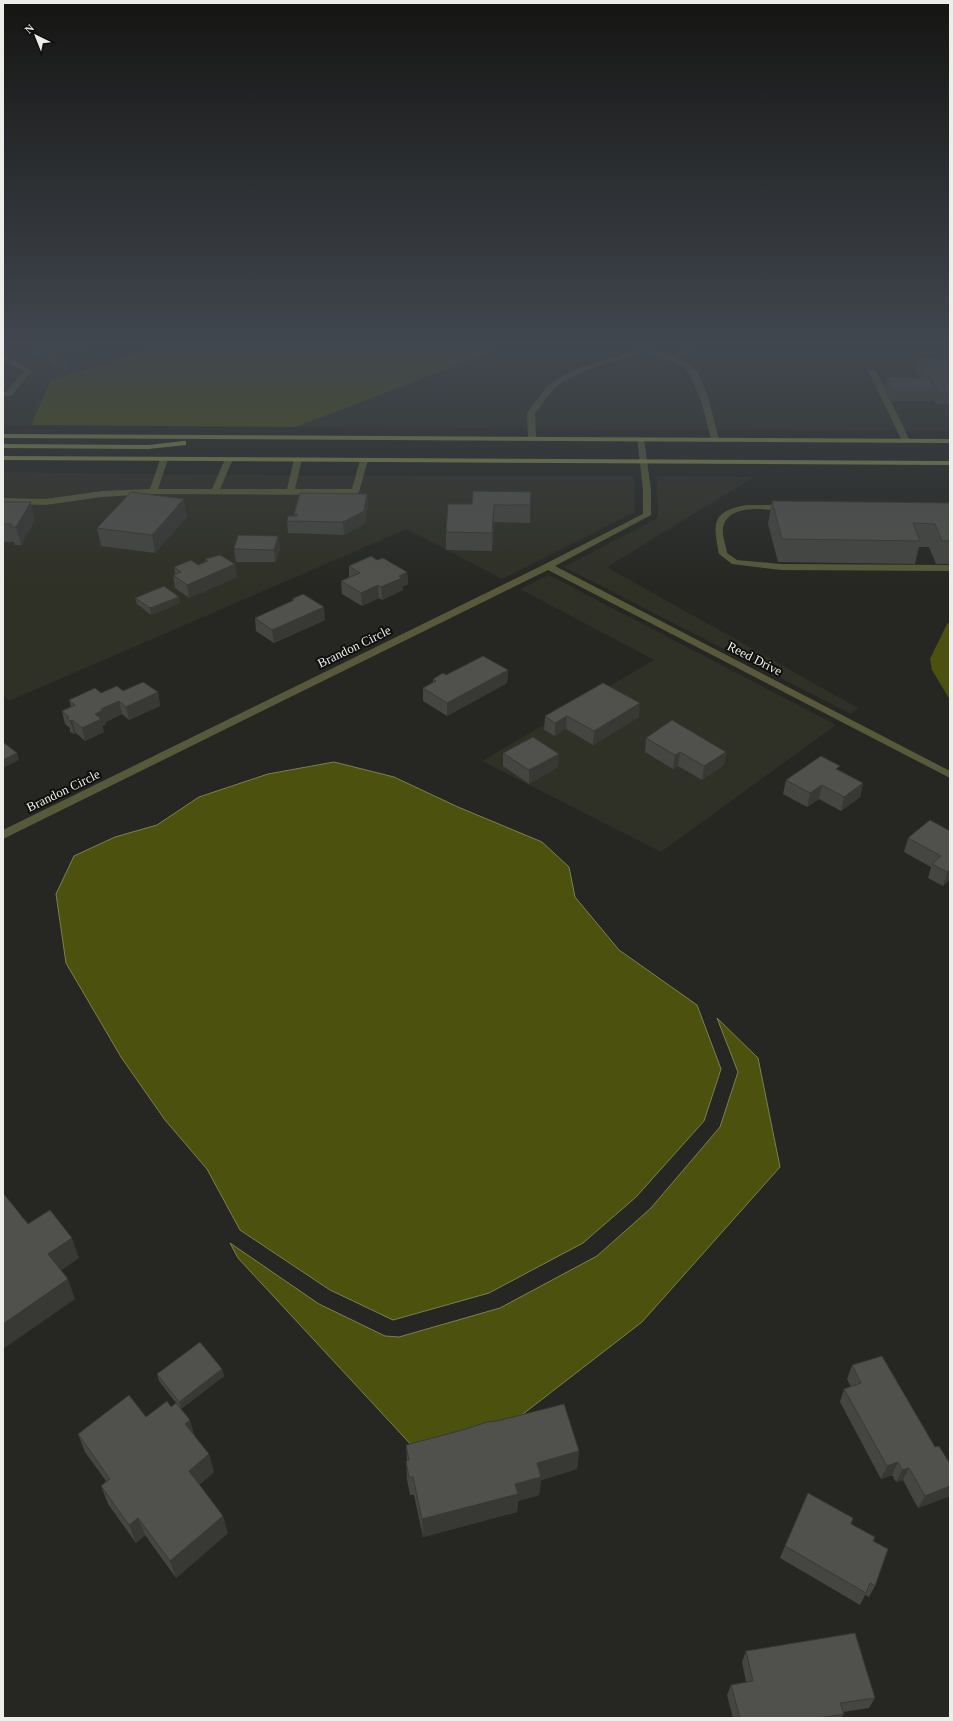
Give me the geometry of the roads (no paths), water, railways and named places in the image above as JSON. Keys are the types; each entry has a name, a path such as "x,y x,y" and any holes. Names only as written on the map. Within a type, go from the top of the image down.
{"main road":[{"path":"3,436 950,441"},
{"path":"3,446 148,447 237,437"},
{"path":"3,458 950,463"}],"street":[{"path":"531,424 532,438"},
{"path":"711,424 715,440"},
{"path":"898,424 906,441"},
{"name":"Brandon Circle","path":"3,835 548,566 647,515 647,490 640,439"},
{"path":"153,491 164,459"},
{"path":"215,492 229,459"},
{"path":"290,492 298,459"},
{"path":"3,501 44,502 102,494 153,491 355,492 364,460"},
{"path":"796,508 749,508 730,510 722,517 718,528 723,554 735,562 780,567 950,568"},
{"name":"Reed Drive","path":"548,566 950,775"}]}
